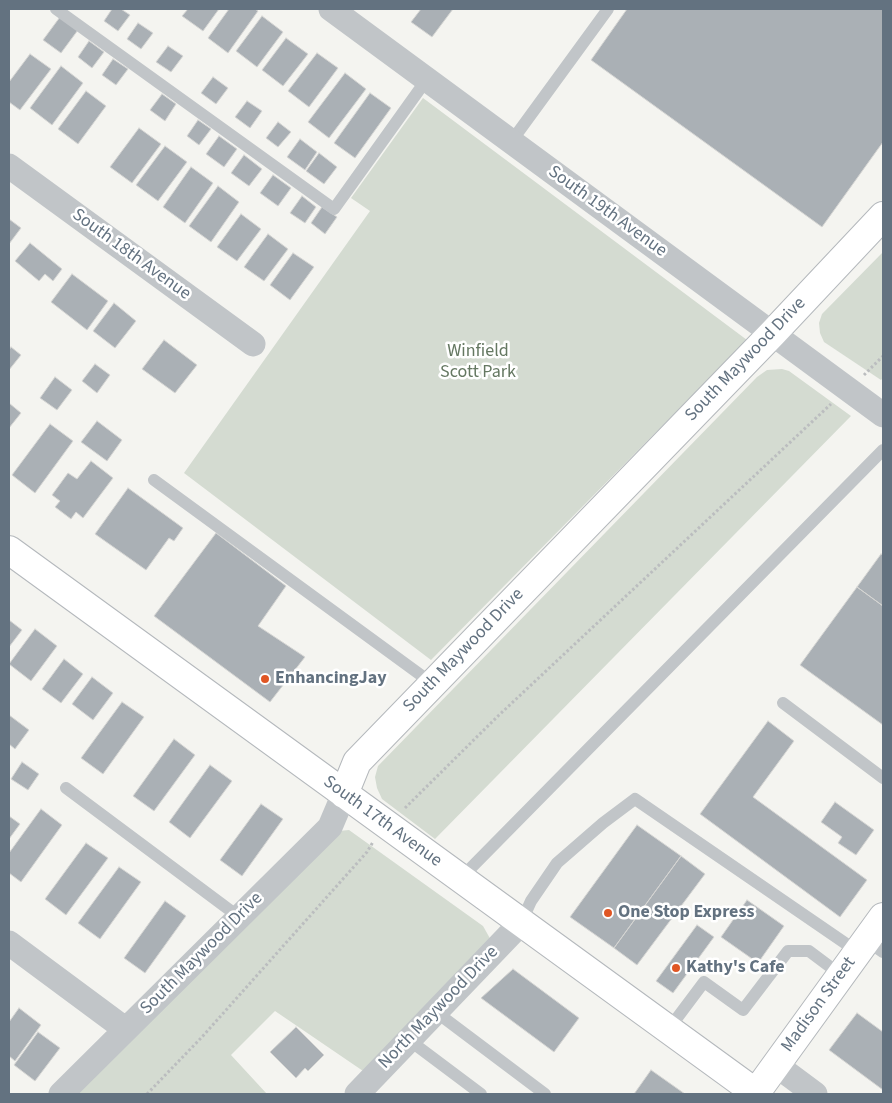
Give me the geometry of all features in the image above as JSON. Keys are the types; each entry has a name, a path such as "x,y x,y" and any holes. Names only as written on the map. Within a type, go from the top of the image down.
{"street":[{"name":"South 19th Avenue","path":"331,9 883,416"},
{"name":"South 18th Avenue","path":"9,166 253,344"},
{"name":"South Maywood Drive","path":"61,1094 330,827 357,762 772,334 883,216"},
{"name":"South 17th Avenue","path":"9,550 755,1094"},
{"name":"Madison Street","path":"755,1094 841,975 869,948 883,917"},
{"name":"North Maywood Drive","path":"358,1094 521,923"},
{"path":"9,943 125,1029"},
{"path":"776,1065 815,1094"}],"lane":[{"path":"56,9 334,209 427,79"},
{"path":"511,142 608,9"},
{"path":"460,878 883,450"},
{"path":"154,480 433,684"},
{"path":"783,703 883,778"},
{"path":"66,788 239,917"},
{"path":"521,923 531,901 557,863 603,823 635,799 869,948"},
{"path":"668,1030 704,982 743,1010 788,951 810,951 841,975"},
{"path":"436,1012 545,1094"},
{"path":"409,1040 481,1094"}],"path":[{"path":"868,372 883,356"},
{"path":"405,808 498,716 830,405"},
{"path":"147,1094 202,1038 367,852 370,845"}],"green space":[{"name":"Winfield Scott Park","path":"423,98 747,340 431,660 184,473 370,211 351,198"},
{"path":"883,252 883,378 881,380 824,342 820,333 819,323 822,314"},
{"path":"782,369 789,371 851,416 435,839 382,799 375,777 378,766 757,377 767,370"},
{"path":"349,830 483,926 492,942 366,1073 275,1011 231,1055 267,1094 76,1094 339,831"}],"building":[{"path":"112,9 121,9 130,15 118,31 104,21"},
{"path":"188,9 219,9 203,31 182,16"},
{"path":"229,9 255,9 258,11 228,53 208,38"},
{"path":"421,9 453,9 432,37 411,22"},
{"path":"627,9 883,9 883,142 822,227 591,60"},
{"path":"262,16 283,32 257,67 236,51"},
{"path":"60,17 78,30 61,53 43,40"},
{"path":"138,23 153,33 141,49 127,39"},
{"path":"286,38 308,54 283,86 262,70"},
{"path":"89,41 104,52 92,68 78,57"},
{"path":"168,46 183,56 171,72 156,62"},
{"path":"317,53 338,68 309,107 288,91"},
{"path":"30,54 51,69 20,110 9,102 9,82"},
{"path":"113,59 128,69 116,85 102,75"},
{"path":"61,66 83,83 52,125 30,108"},
{"path":"345,73 366,89 329,138 308,122"},
{"path":"213,77 228,88 216,104 201,93"},
{"path":"86,91 106,106 78,144 58,129"},
{"path":"370,93 391,108 355,158 334,143"},
{"path":"162,94 176,104 165,121 150,110"},
{"path":"247,101 262,111 250,128 235,117"},
{"path":"198,120 211,129 199,145 187,136"},
{"path":"278,122 291,132 278,147 266,138"},
{"path":"139,128 161,144 132,183 110,167"},
{"path":"219,136 237,149 224,167 206,154"},
{"path":"300,139 317,152 305,170 287,157"},
{"path":"165,146 187,162 158,201 136,185"},
{"path":"319,153 337,167 324,184 306,171"},
{"path":"244,155 262,169 249,186 231,173"},
{"path":"191,167 213,183 185,223 163,207"},
{"path":"273,175 291,188 278,206 260,193"},
{"path":"218,186 239,202 211,242 189,226"},
{"path":"302,196 316,207 305,223 290,213"},
{"path":"322,207 337,217 325,234 311,223"},
{"path":"241,214 261,229 237,261 217,247"},
{"path":"9,219 21,228 9,244"},
{"path":"268,234 288,249 264,281 244,267"},
{"path":"30,243 62,269 53,281 45,274 39,281 15,261"},
{"path":"293,253 314,267 290,300 270,285"},
{"path":"72,274 108,301 87,330 51,302"},
{"path":"114,303 136,321 115,348 93,331"},
{"path":"164,340 197,365 175,393 142,369"},
{"path":"11,347 21,355 9,370 9,350"},
{"path":"95,364 110,375 97,393 82,381"},
{"path":"55,377 72,390 57,410 40,398"},
{"path":"9,403 21,413 9,428"},
{"path":"97,421 122,440 107,461 81,442"},
{"path":"50,424 73,441 35,493 12,475"},
{"path":"91,461 113,478 83,518 76,512 71,519 55,507 60,501 52,495 68,473 77,479"},
{"path":"128,488 183,528 174,541 169,538 146,570 95,534"},
{"path":"216,533 286,586 258,626 305,657 270,702 154,616"},
{"path":"881,554 883,555 883,606 857,587"},
{"path":"857,587 883,606 883,725 800,665"},
{"path":"9,620 22,630 9,647"},
{"path":"35,629 57,646 31,681 9,664"},
{"path":"64,659 83,674 61,703 42,689"},
{"path":"92,677 113,693 93,720 72,704"},
{"path":"122,702 144,717 103,774 81,758"},
{"path":"9,715 29,730 15,749 9,744"},
{"path":"768,721 794,741 753,797 867,880 840,917 700,814"},
{"path":"174,739 195,755 154,811 133,796"},
{"path":"22,762 39,774 28,790 11,779"},
{"path":"210,765 232,781 190,838 169,822"},
{"path":"835,802 874,830 856,855 838,843 842,837 821,822"},
{"path":"261,804 283,819 242,876 220,860"},
{"path":"41,809 62,825 21,882 9,873 9,853"},
{"path":"9,816 20,824 9,839"},
{"path":"637,825 681,856 614,948 570,917"},
{"path":"86,843 108,858 66,915 45,899"},
{"path":"681,856 705,874 637,965 614,948"},
{"path":"119,867 141,882 100,939 78,923"},
{"path":"747,900 784,926 758,963 721,937"},
{"path":"165,901 186,916 145,973 124,958"},
{"path":"697,925 714,937 673,993 656,981"},
{"path":"513,969 579,1018 554,1052 481,998"},
{"path":"19,1008 41,1025 15,1061 9,1056 9,1022"},
{"path":"857,1013 883,1032 883,1090 829,1050"},
{"path":"296,1027 324,1055 308,1071 305,1068 296,1078 270,1052"},
{"path":"38,1032 60,1048 35,1081 14,1065"},
{"path":"651,1070 685,1094 634,1094"}],"place":[{"name":"EnhancingJay","path":"265,679"},
{"name":"One Stop Express","path":"608,913"},
{"name":"Kathy's Cafe","path":"676,968"}]}
